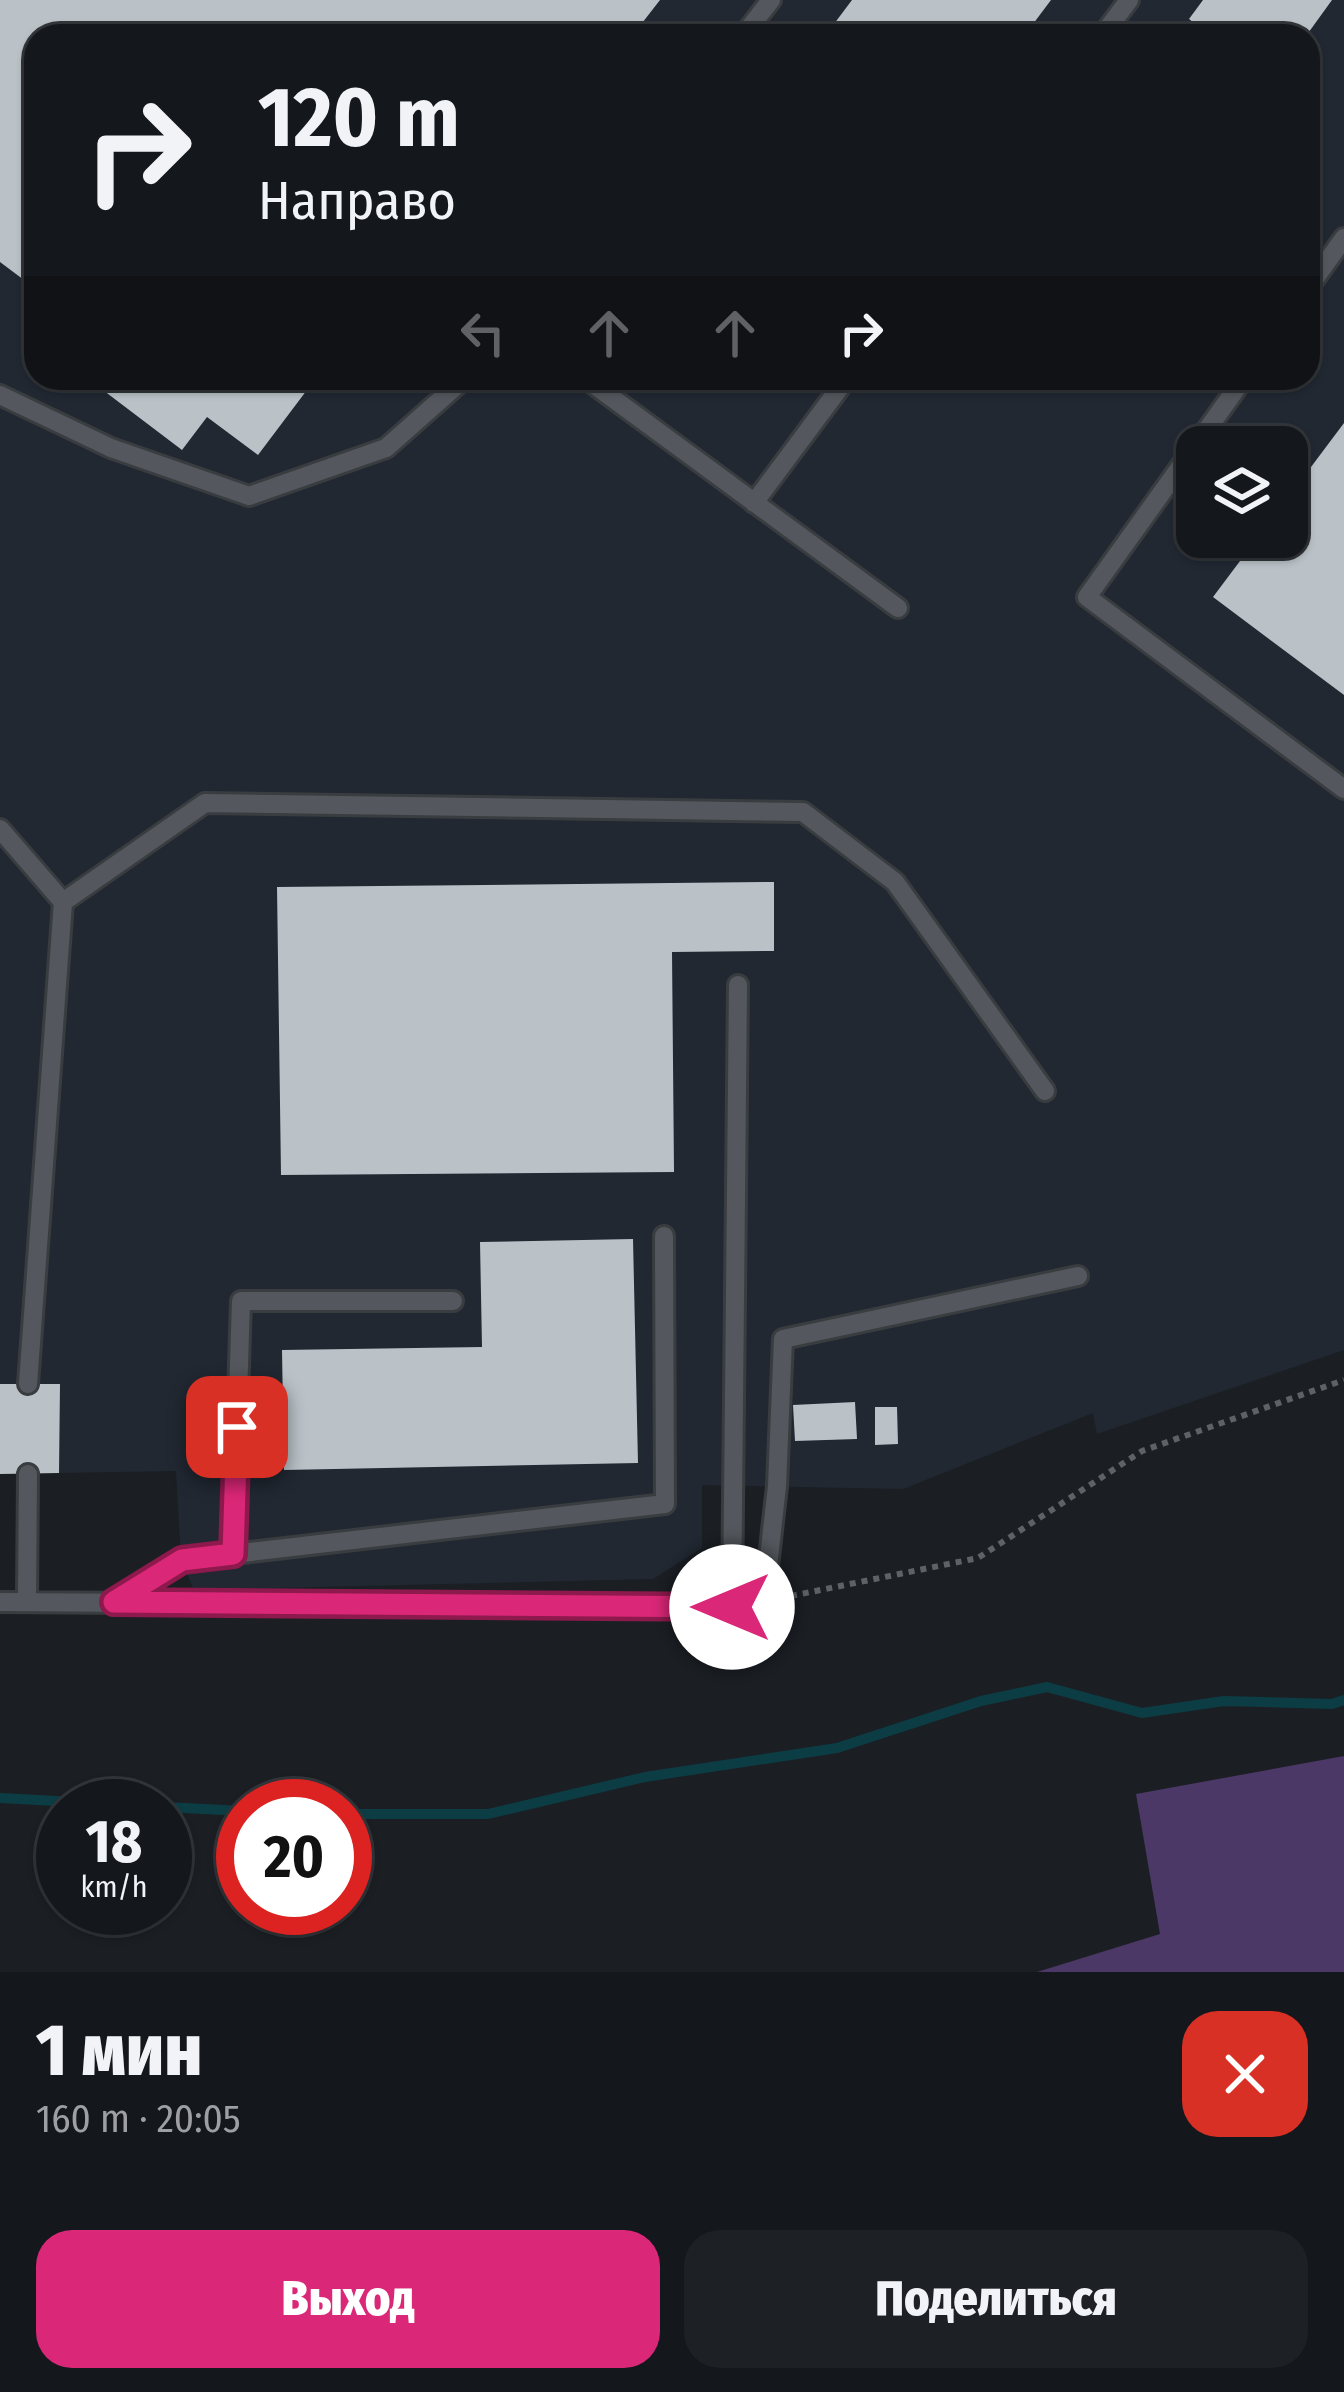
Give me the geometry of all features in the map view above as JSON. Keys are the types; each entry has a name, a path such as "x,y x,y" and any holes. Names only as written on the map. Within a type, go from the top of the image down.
{"lane":[{"path":"752,24 771,0"},
{"path":"1320,271 1344,238"},
{"path":"0,395 111,448 249,496 386,448 451,390"},
{"path":"601,390 898,608"},
{"path":"754,503 839,390"},
{"path":"1235,390 1087,597 1344,789"},
{"path":"63,902 206,803 803,812 896,882 1045,1091"},
{"path":"0,829 63,902 28,1384"},
{"path":"732,1607 738,986"},
{"path":"114,1602 182,1560 664,1504 664,1236"},
{"path":"0,1602 732,1607 764,1602 777,1486 783,1339 1078,1276"},
{"path":"233,1554 241,1301 454,1301"},
{"path":"28,1474 28,1602"}],"path":[{"path":"764,1602 978,1558 1142,1451 1344,1380"}],"shaded area":[{"path":"0,0 1344,0 1344,1350 1097,1434 1093,1413 903,1489 702,1485 702,1548 653,1579 194,1590 181,1560 176,1471 0,1474"},
{"path":"1344,1756 1344,1972 1037,1972 1160,1934 1136,1794"}],"building":[{"path":"0,0 660,0 641,24 24,24 24,280 0,262"},
{"path":"852,0 1051,0 1033,24 834,24"},
{"path":"1203,0 1332,0 1315,24 1195,24 1189,19"},
{"path":"103,390 307,390 258,455 207,417 182,450"},
{"path":"1344,423 1344,695 1213,597 1242,558 1308,558 1308,471"},
{"path":"774,882 774,951 672,952 674,1172 281,1175 277,887"},
{"path":"633,1239 638,1463 284,1470 282,1350 482,1347 480,1242"},
{"path":"0,1384 60,1384 59,1473 0,1474"},
{"path":"855,1402 857,1439 795,1441 793,1405"},
{"path":"875,1407 897,1407 898,1444 875,1445"}],"waterway":[{"path":"372,1814 488,1814 645,1777 837,1748 981,1701 1047,1687 1142,1713 1224,1701 1332,1704 1344,1700"},
{"path":"0,1798 36,1800"},
{"path":"192,1808 216,1810"}],"route":[{"path":"237,1427 233,1554 182,1560 114,1602 732,1607"}]}
